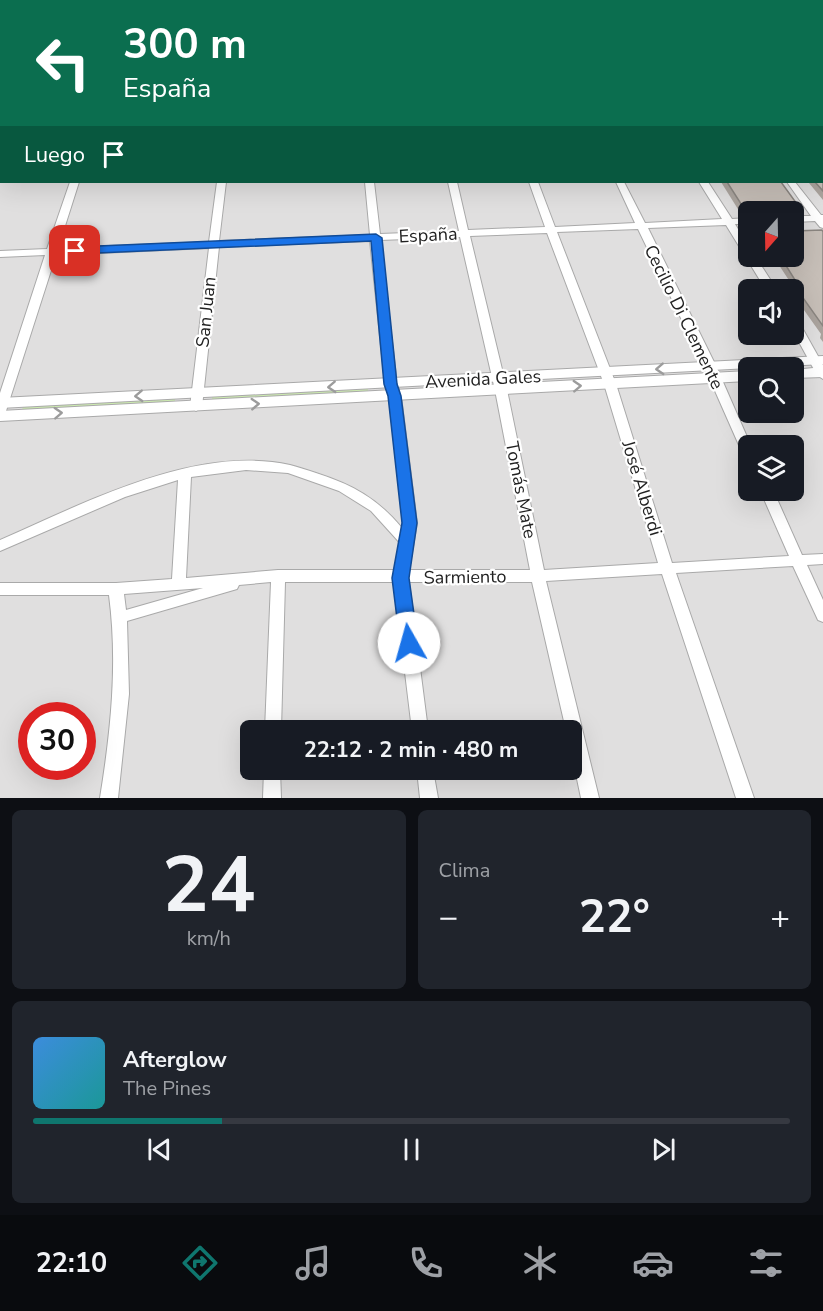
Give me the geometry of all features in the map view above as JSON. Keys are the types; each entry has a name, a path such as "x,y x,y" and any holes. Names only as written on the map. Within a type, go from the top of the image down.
{"street":[{"path":"1,408 74,183"},
{"name":"San Juan","path":"197,400 220,183"},
{"path":"369,183 410,523 405,540 401,578 419,720"},
{"name":"Tomás Mate","path":"452,183 500,384 538,576 590,798"},
{"name":"José Alberdi","path":"533,183 549,230 608,378 667,568 745,798"},
{"name":"Cecilio Di Clemente","path":"620,183 740,435"},
{"path":"705,183 738,237"},
{"path":"792,183 821,220"},
{"path":"804,219 821,220"},
{"name":"España","path":"0,254 738,222"},
{"path":"804,340 821,368 804,372"},
{"name":"Avenida Gales","path":"1,408 821,368"},
{"name":"Avenida Gales","path":"712,372 738,375"},
{"path":"0,546 185,472 216,466 246,465 278,466 308,472 361,497 380,512 405,540"},
{"path":"179,583 185,472"},
{"path":"771,501 823,616"},
{"name":"Sarmiento","path":"0,589 116,589 278,576 401,578 538,576 823,559"},
{"path":"273,720 278,576"},
{"path":"121,616 256,578"},
{"path":"109,798 119,704 121,616 116,589"},
{"path":"272,780 272,798"},
{"path":"426,780 429,798"}],"shaded area":[{"path":"0,183 823,183 823,798 0,798"}],"green space":[{"path":"368,389 368,393 212,401 212,397"},
{"path":"175,399 175,402 22,410 23,406"}],"building":[{"path":"728,183 782,183 795,201 739,201"},
{"path":"816,183 823,183 823,191"},
{"path":"822,230 823,232 823,326 804,299 804,279 794,279 787,267 804,267 804,231"}],"route":[{"path":"75,251 376,238 391,384 410,523 405,540 401,578 409,643"}]}
